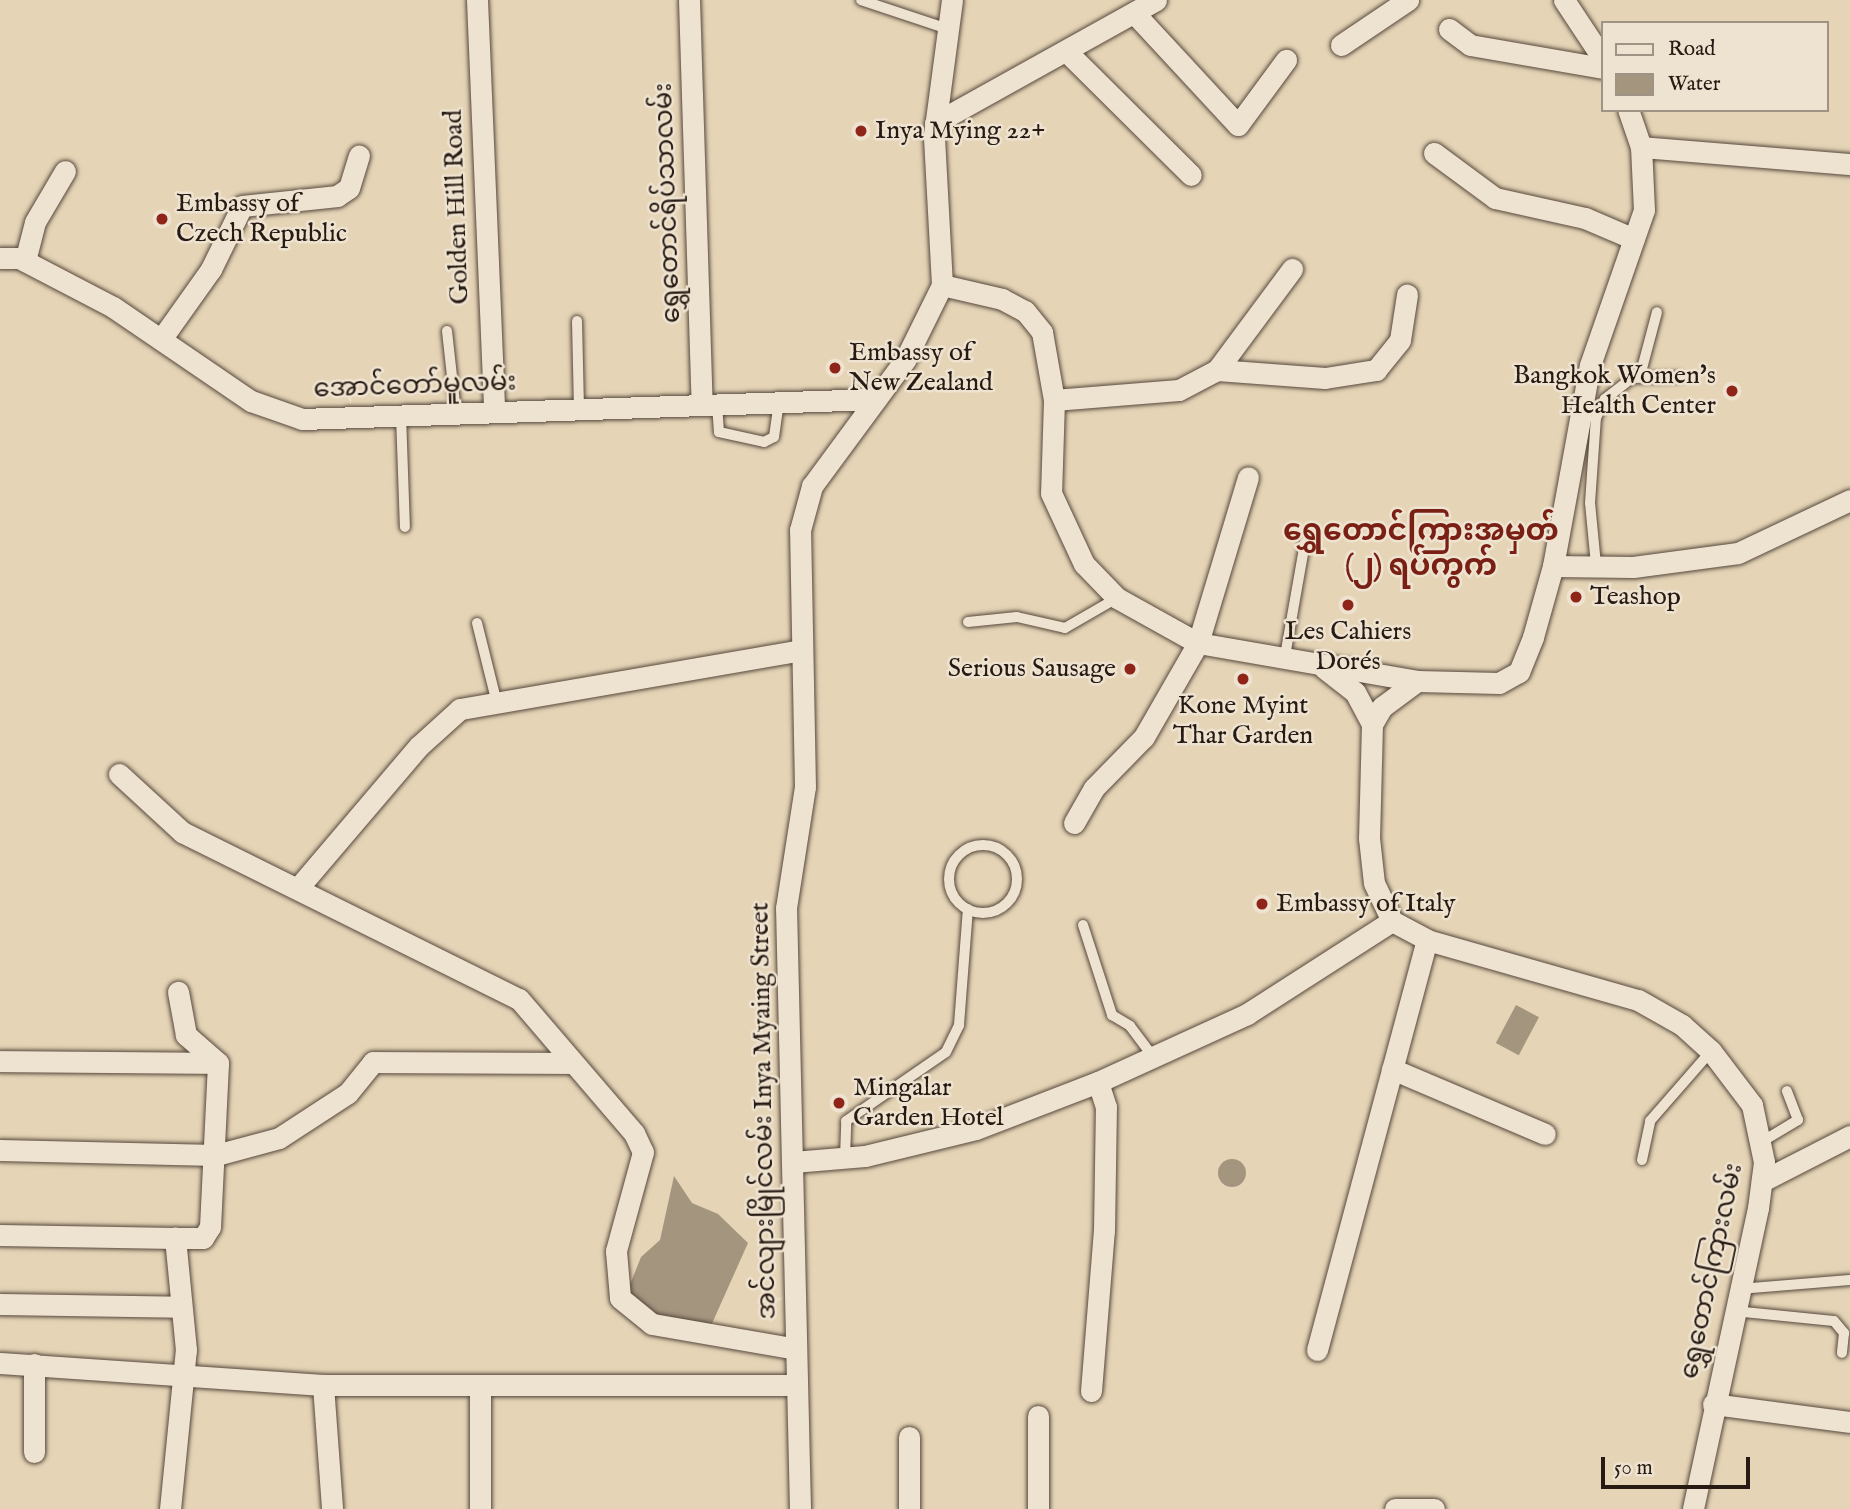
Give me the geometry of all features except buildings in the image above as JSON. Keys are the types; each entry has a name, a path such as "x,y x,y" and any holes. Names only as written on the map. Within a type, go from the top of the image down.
{"street":[{"name":"Golden Hill Road","path":"477,0 494,411"},
{"name":"ရွှေတောင်ရိပ်သာလမ်း","path":"689,0 709,404"},
{"name":"အင်လျားမြိုင်လမ်း Inya Myaing Street","path":"800,1509 786,908 805,787 801,650 804,508 812,486 905,360 942,285 935,123 945,28 952,0"},
{"path":"935,123 1068,53 1136,15 1156,0"},
{"path":"1341,46 1408,0"},
{"path":"1564,0 1602,57"},
{"path":"1136,15 1238,125 1286,60"},
{"path":"1449,29 1470,46 1602,68"},
{"path":"1068,53 1191,175"},
{"path":"942,285 1025,311 1050,350 1054,400 1047,467 1059,521 1084,565 1117,598 1198,643 1417,681 1499,683 1519,672 1553,566 1590,365 1644,210 1641,147 1629,112"},
{"path":"1641,147 1850,164"},
{"path":"1434,153 1495,198 1585,218 1633,239"},
{"path":"162,338 211,269 242,206 337,196 349,188 359,156"},
{"path":"24,261 35,222 65,171"},
{"name":"အောင်တော်မူလမ်း","path":"0,258 24,261 162,338 251,401 302,419 876,399"},
{"path":"1054,400 1179,390 1217,370 1292,269"},
{"path":"1217,370 1325,378 1376,370 1400,340 1407,295"},
{"path":"1074,823 1094,788 1144,737 1198,643 1248,477"},
{"path":"1553,566 1667,565 1738,553 1850,500"},
{"path":"298,888 419,746 460,709 496,699 801,650"},
{"path":"1316,663 1355,692 1372,724"},
{"path":"1317,1350 1392,1069 1410,931 1374,883 1369,838 1372,724 1382,707 1417,681"},
{"path":"119,774 182,832 519,999 542,1020 570,1063 634,1133 643,1152 616,1251 620,1298 652,1324 796,1349"},
{"path":"793,1162 845,1158 976,1129 1098,1082 1153,1057 1247,1014 1410,931"},
{"name":"ရွှေတောင်ကြားလမ်း","path":"1410,931 1638,1000 1682,1024 1742,1086 1763,1142 1762,1181 1731,1311 1693,1509"},
{"path":"0,1235 175,1238 208,1235 216,1155 218,1063 187,1035 178,992"},
{"path":"0,1061 218,1063"},
{"path":"0,1150 216,1155 279,1138 348,1093 373,1062 570,1063"},
{"path":"1392,1069 1545,1134"},
{"path":"1091,1391 1104,1231 1105,1107 1098,1082"},
{"path":"1762,1181 1850,1136"},
{"path":"170,1509 180,1372 186,1350 175,1238"},
{"path":"0,1304 181,1307"},
{"path":"0,1363 180,1372 323,1385 797,1385"},
{"path":"34,1364 34,1452"},
{"path":"323,1385 332,1509"},
{"path":"480,1386 480,1509"},
{"path":"1713,1404 1850,1422"},
{"path":"1038,1416 1038,1509"},
{"path":"909,1437 909,1509"},
{"path":"1395,1509 1434,1509"}],"lane":[{"path":"860,0 945,28"},
{"path":"1640,376 1657,313"},
{"path":"577,321 579,408"},
{"path":"447,331 456,413"},
{"path":"1596,565 1590,503 1596,418 1605,399 1640,376 1678,377"},
{"path":"709,404 719,432 764,442 774,437 779,402"},
{"path":"401,415 405,527"},
{"path":"1285,656 1305,542"},
{"path":"968,622 1017,617 1065,628 1117,598"},
{"path":"477,623 496,699"},
{"path":"1002,847 1015,862 1011,901 998,913 968,909 950,893 953,858 964,848 1002,847"},
{"path":"845,1158 846,1121 946,1052 959,1025 968,909"},
{"path":"1083,925 1111,1015 1130,1027 1153,1057"},
{"path":"1642,1160 1650,1121 1711,1051"},
{"path":"1763,1142 1798,1120 1787,1091"},
{"path":"1736,1290 1850,1280"},
{"path":"1731,1311 1834,1321 1844,1332 1842,1353"}],"water":[{"path":"1516,1005 1539,1017 1519,1055 1496,1043"},
{"path":"1232,1159 1242,1163 1246,1173 1242,1183 1232,1187 1222,1183 1218,1173 1222,1163"},
{"path":"674,1176 692,1203 718,1214 748,1243 710,1328 660,1318 627,1292 641,1257 660,1240"}],"place":[{"name":"Inya Mying 22+","path":"861,131"},
{"name":"Embassy of Czech Republic","path":"162,219"},
{"name":"Embassy of New Zealand","path":"835,368"},
{"name":"Bangkok Women's Health Center","path":"1732,391"},
{"name":"Teashop","path":"1576,597"},
{"name":"Les Cahiers Dorés","path":"1348,605"},
{"name":"Serious Sausage","path":"1130,669"},
{"name":"Kone Myint Thar Garden","path":"1243,679"},
{"name":"Embassy of Italy","path":"1262,904"},
{"name":"Mingalar Garden Hotel","path":"839,1103"}],"district":[{"name":"ရွှေတောင်ကြားအမှတ် (၂) ရပ်ကွက်","path":"1421,549"}]}
